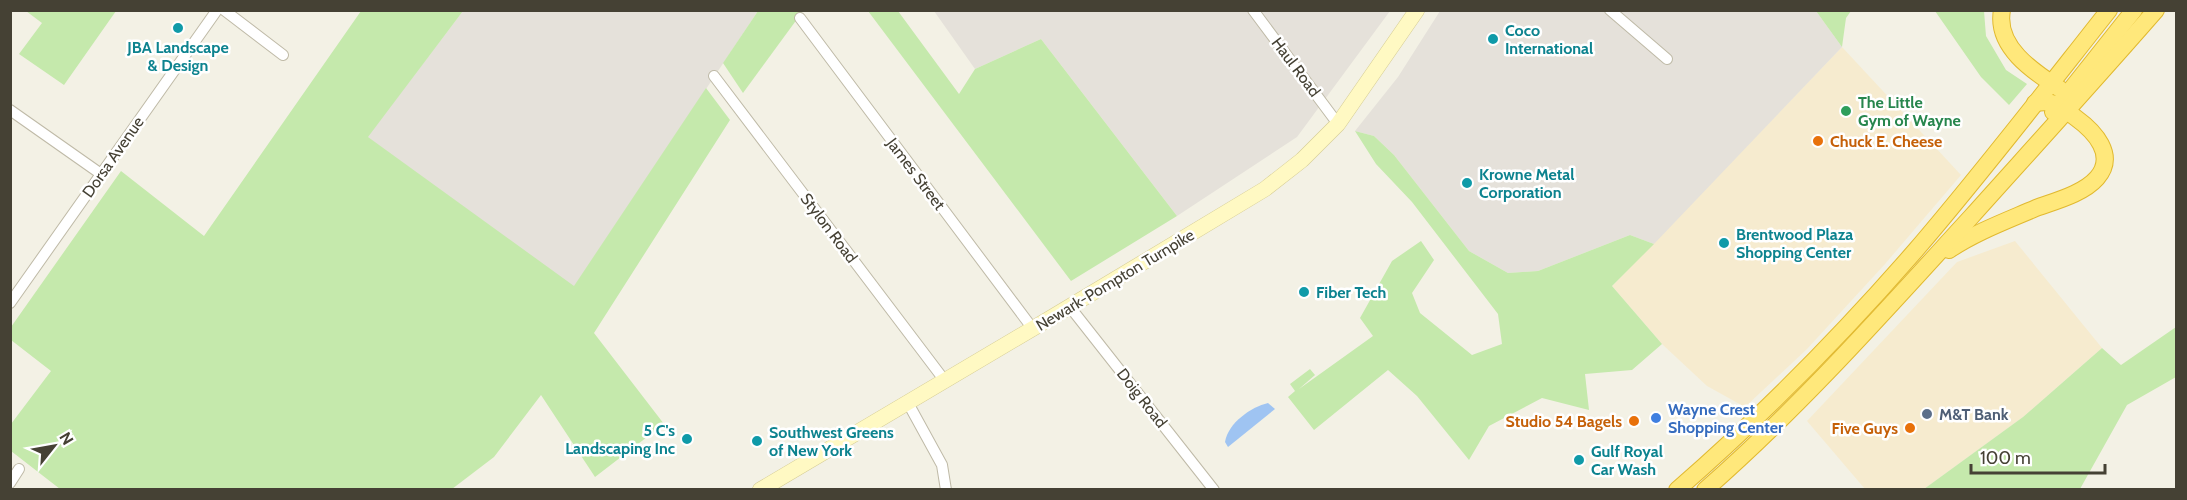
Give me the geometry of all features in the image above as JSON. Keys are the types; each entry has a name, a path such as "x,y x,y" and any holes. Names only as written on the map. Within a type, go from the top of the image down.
{"highway":[{"path":"1931,263 1969,237 2084,188 2097,178 2104,161 2102,145 2091,129 2065,103 2051,83 2022,60 2009,45 2002,30 2002,10"},
{"path":"1677,489 1782,393 1872,299 1936,225 2109,10"},
{"path":"1705,489 1817,384 1931,263 2065,103 2134,10"},
{"path":"2035,103 2049,101 2065,103 2086,90 2156,10"}],"main road":[{"name":"Newark-Pompton Turnpike","path":"760,489 1070,307 1265,189 1302,160 1338,123 1417,10"}],"street":[{"name":"Dorsa Avenue","path":"10,303 216,10"},
{"path":"224,10 283,55"},
{"name":"Haul Road","path":"1253,10 1338,123"},
{"path":"1610,10 1666,59"},
{"name":"James Street","path":"800,18 1032,329"},
{"name":"Stylon Road","path":"714,76 945,381"},
{"path":"10,110 101,174"},
{"name":"Doig Road","path":"1070,307 1214,489"},
{"path":"908,403 938,457 946,489"},
{"path":"10,483 19,469"}],"shaded area":[{"path":"463,11 758,11 574,287 367,137"},
{"path":"934,11 1390,11 1297,137 1177,216 1041,39 975,69"},
{"path":"1440,11 1816,11 1842,47 1654,244 1630,235 1538,271 1508,273 1469,251 1394,155 1374,136 1355,131 1398,77"},
{"name":"Brentwood Plaza Shopping Center","path":"1842,47 1961,175 1885,264 1807,349 1745,407 1707,386 1662,344 1612,286"},
{"path":"2015,241 2102,348 2023,417 1924,489 1865,489 1807,421 1957,262"}],"green space":[{"path":"26,11 116,11 64,85 19,54 42,23"},
{"path":"361,11 463,11 368,137 574,286 706,88 730,120 594,333 664,424 595,477 541,395 494,457 452,489 60,489 11,451 11,424 51,371 11,340 11,327 121,171 204,236"},
{"path":"758,11 803,11 743,93 723,63"},
{"path":"868,11 898,11 959,94 975,69 1041,39 1177,216 1071,281"},
{"path":"1816,11 1851,11 1846,18 1842,47"},
{"path":"1935,11 1984,11 1986,36 2006,70 2027,84 2009,105 1981,77"},
{"path":"1355,131 1374,136 1394,155 1469,251 1508,273 1538,271 1630,235 1654,244 1612,286 1662,344 1632,370 1585,374 1589,410 1542,398 1489,426 1469,460 1417,396 1388,370 1314,430 1288,397 1295,391 1290,384 1310,369 1315,375 1299,389 1373,336 1360,318 1392,261 1421,241 1434,260 1412,293 1420,313 1472,355 1502,344 1498,314 1412,202 1376,164"},
{"path":"2176,327 2176,377 2127,405 2080,489 1924,489 2023,417 2102,348 2121,365"}],"water":[{"path":"1268,403 1275,409 1228,447 1225,442 1235,422 1248,412"}],"place":[{"name":"JBA Landscape & Design","path":"178,28"},
{"name":"Coco International","path":"1493,39"},
{"name":"The Little Gym of Wayne","path":"1846,111"},
{"name":"Chuck E. Cheese","path":"1818,141"},
{"name":"Krowne Metal Corporation","path":"1467,183"},
{"name":"Brentwood Plaza Shopping Center","path":"1724,243"},
{"name":"Fiber Tech","path":"1304,292"},
{"name":"M&T Bank","path":"1927,414"},
{"name":"Wayne Crest Shopping Center","path":"1656,418"},
{"name":"Studio 54 Bagels","path":"1634,421"},
{"name":"Five Guys","path":"1910,428"},
{"name":"5 C's Landscaping Inc","path":"687,439"},
{"name":"Southwest Greens of New York","path":"757,441"},
{"name":"Gulf Royal Car Wash","path":"1579,460"}]}
